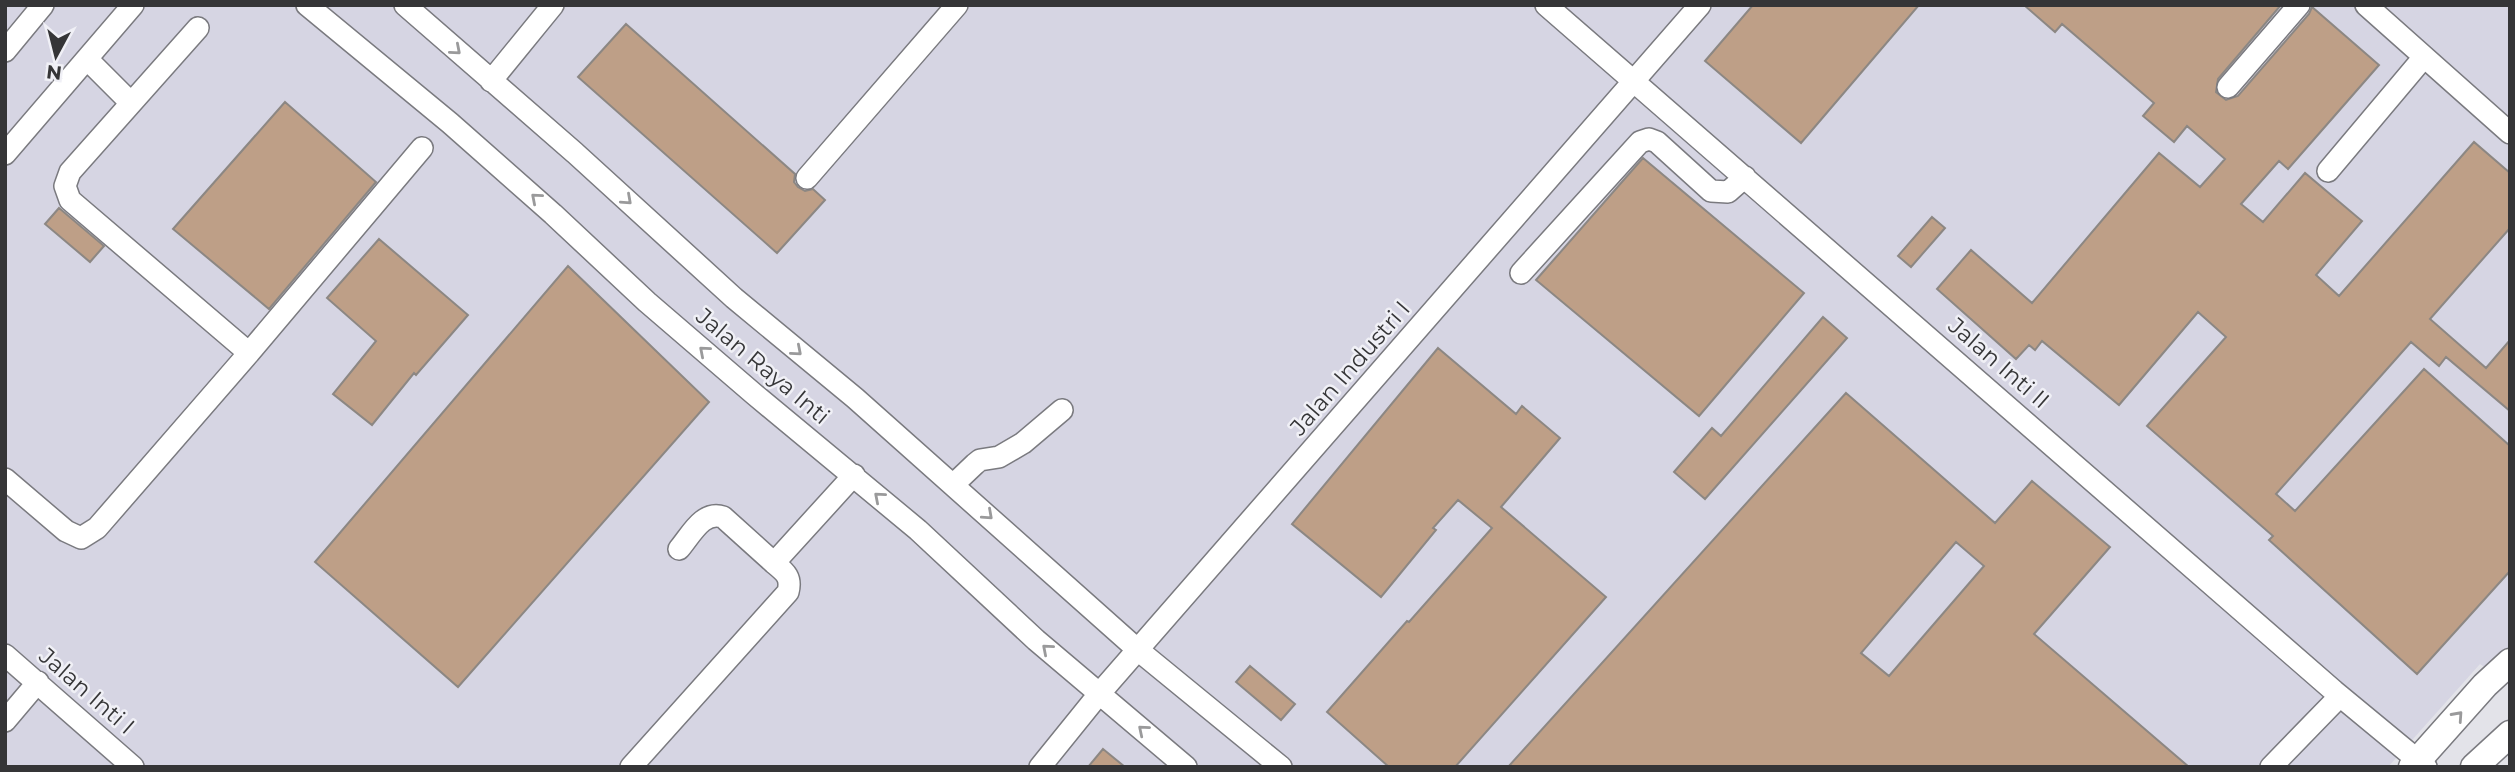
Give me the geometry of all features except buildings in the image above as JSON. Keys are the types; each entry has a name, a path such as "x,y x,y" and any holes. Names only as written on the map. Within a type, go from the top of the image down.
{"main road":[{"path":"2418,765 2486,685 2510,662"},
{"path":"2474,767 2510,734"}],"street":[{"path":"5,51 43,5"},
{"path":"5,154 133,5"},
{"name":"Jalan Raya Inti","path":"307,5 450,123 676,327 854,475 1099,694 1186,767"},
{"name":"Jalan Raya Inti","path":"405,5 584,161 734,298 954,484 1138,650 1281,767"},
{"path":"491,81 553,5"},
{"path":"807,178 957,5"},
{"name":"Jalan Inti II","path":"1546,5 2418,765"},
{"name":"Jalan Industri I","path":"1040,767 1099,694 1700,5"},
{"path":"2228,88 2299,5"},
{"path":"2366,5 2510,133"},
{"path":"198,28 130,102 66,178 65,186 70,200 249,353"},
{"path":"2328,171 2424,57"},
{"path":"87,59 130,102"},
{"path":"1521,273 1640,142 1649,139 1657,142 1712,191 1728,192 1745,177"},
{"path":"5,479 66,531 80,538 97,528 422,148"},
{"path":"954,484 980,460 999,457 1023,443 1062,410"},
{"path":"774,563 854,475"},
{"path":"631,767 788,592 791,582 787,573 723,517 707,517 680,549"},
{"name":"Jalan Inti I","path":"5,655 133,767"},
{"path":"7,716 38,682"},
{"path":"2271,767 2340,696"}],"shaded area":[{"path":"5,5 2510,5 2510,684 2480,664 2388,767 5,767"}]}
